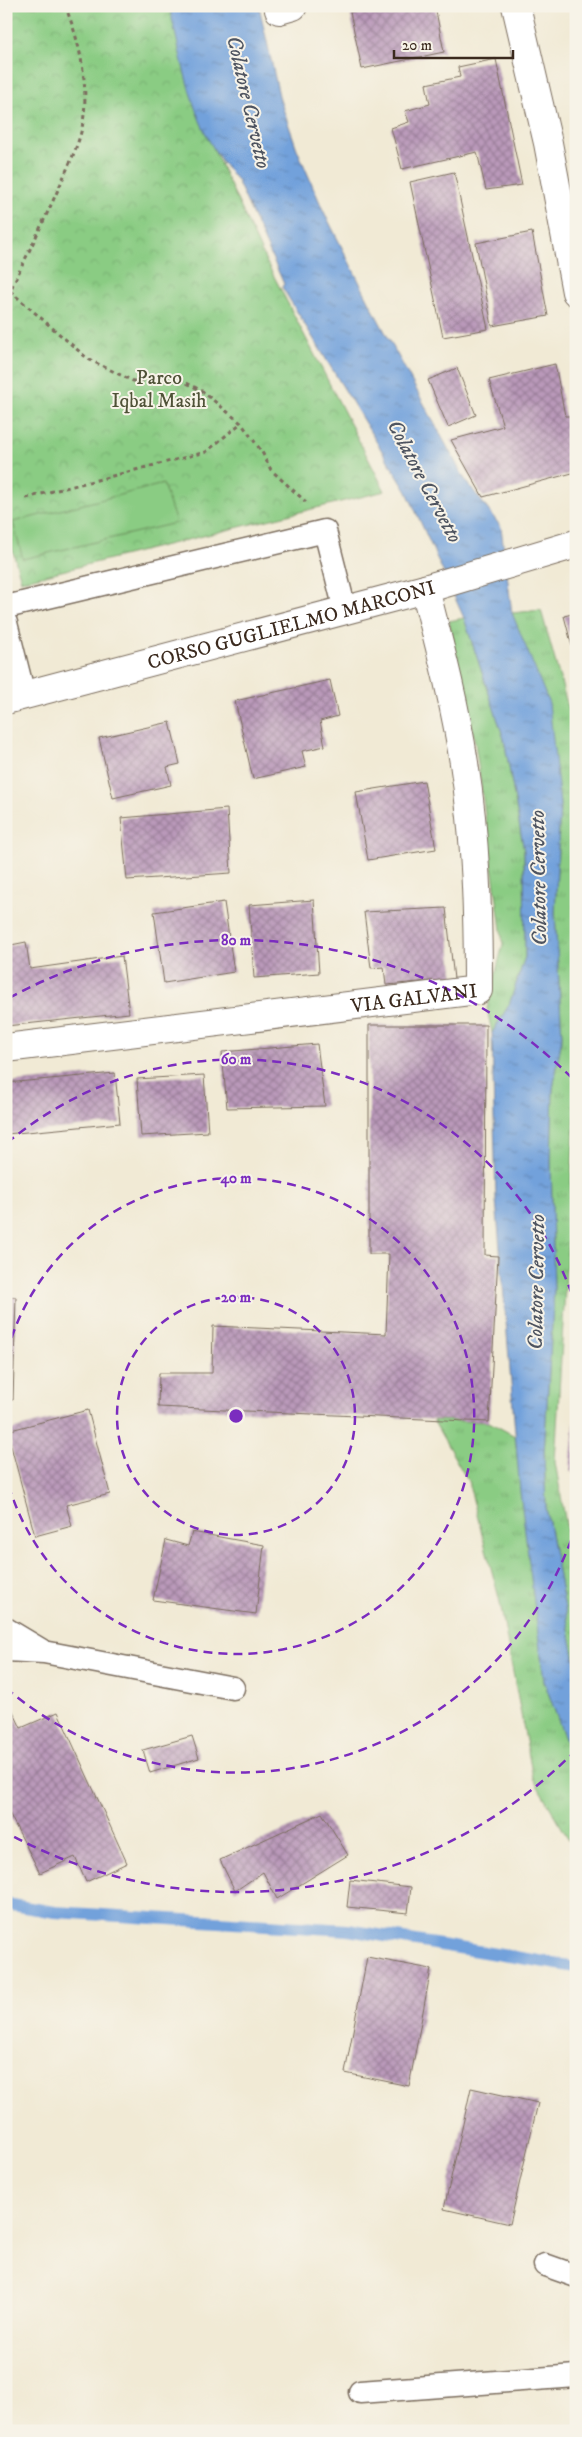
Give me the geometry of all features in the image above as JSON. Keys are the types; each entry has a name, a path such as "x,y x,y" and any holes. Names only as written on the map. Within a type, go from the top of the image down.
{"street":[{"path":"516,6 548,143 576,292"},
{"name":"CORSO GUGLIELMO MARCONI","path":"15,698 433,587 576,544"},
{"name":"VIA GALVANI","path":"6,1048 478,990 478,904 464,764 445,670 433,587"}],"lane":[{"path":"6,607 325,531 344,610"},
{"path":"6,623 15,698"},
{"path":"6,1629 44,1652"},
{"path":"6,1650 44,1652 233,1688"},
{"path":"545,2265 576,2276"},
{"path":"360,2392 576,2376"}],"path":[{"path":"65,6 74,28 84,82 83,123 70,163 8,292 88,359 133,381 181,380 202,391 241,423 262,452 271,470 314,509 325,531"},
{"path":"26,498 206,452 241,423"}],"green space":[{"name":"Parco Iqbal Masih","path":"6,6 173,6 200,117 219,161 265,259 385,491 21,581 6,526"},
{"path":"163,484 176,523 23,559 13,522"},
{"path":"541,610 576,736 576,1098 555,1462 576,1581 576,1667 546,1507 544,1453 554,1290 551,1161 553,1089 562,1037 555,913 560,804 512,613"},
{"path":"464,618 504,739 524,851 525,957 509,1005 492,1033 487,1008 503,944 475,743 449,621"},
{"path":"433,1420 489,1422 515,1436 544,1681 576,1769 576,1852 533,1778 499,1598 468,1481"}],"water":[{"name":"Colatore Cervetto","path":"169,6 259,6 280,100 297,149 323,210 377,317 464,478 501,527 512,613 549,703 560,804 555,913 562,1037 553,1089 551,1161 554,1290 544,1453 546,1507 576,1667 576,1769 544,1681 520,1492 496,1200 492,1033 509,1005 525,957 524,851 504,739 464,618 407,492 282,287 284,284 237,180 222,161 200,120 185,75"}],"building":[{"path":"379,6 435,6 444,52 362,69 350,12"},
{"path":"496,59 522,185 486,190 477,152 402,169 391,128 409,122 405,111 430,104 426,84 460,77 458,67"},
{"path":"454,172 488,329 443,337 410,182"},
{"path":"532,232 548,316 492,326 476,243"},
{"path":"555,364 565,416 576,416 576,472 483,497 451,440 503,426 489,380"},
{"path":"457,368 476,415 448,427 428,380"},
{"path":"576,613 576,657 575,658 564,616"},
{"path":"330,680 338,716 320,721 325,746 302,751 306,767 253,779 235,701"},
{"path":"170,722 180,764 167,767 171,785 113,798 99,738"},
{"path":"424,781 436,849 368,860 356,792"},
{"path":"227,809 231,873 127,880 121,818"},
{"path":"314,900 319,973 254,978 249,905"},
{"path":"224,902 234,972 164,983 154,912"},
{"path":"446,908 454,979 386,985 384,967 371,968 364,912"},
{"path":"26,942 30,969 122,956 129,1013 6,1026 6,946"},
{"path":"369,1025 486,1025 485,1255 498,1256 489,1422 158,1407 159,1373 212,1373 213,1326 386,1334 389,1254 369,1254"},
{"path":"317,1044 325,1106 227,1108 222,1052"},
{"path":"115,1073 120,1123 6,1134 6,1083"},
{"path":"204,1075 208,1132 141,1136 137,1079"},
{"path":"6,1297 16,1297 13,1400 6,1400"},
{"path":"88,1410 110,1494 66,1505 72,1526 35,1536 7,1431"},
{"path":"574,1422 576,1471 570,1471"},
{"path":"192,1532 264,1545 256,1614 153,1600 166,1540 188,1546"},
{"path":"12,1709 21,1728 58,1712 127,1863 86,1882 75,1857 40,1873 6,1807 6,1712"},
{"path":"192,1736 199,1758 150,1773 143,1750"},
{"path":"322,1813 348,1855 277,1899 263,1872 235,1891 220,1860"},
{"path":"350,1880 411,1887 408,1913 347,1907"},
{"path":"367,1957 431,1969 409,2086 345,2073"},
{"path":"471,2088 538,2103 510,2224 444,2209"}],"waterway":[{"path":"6,1904 55,1912 348,1930 576,1967"}]}
